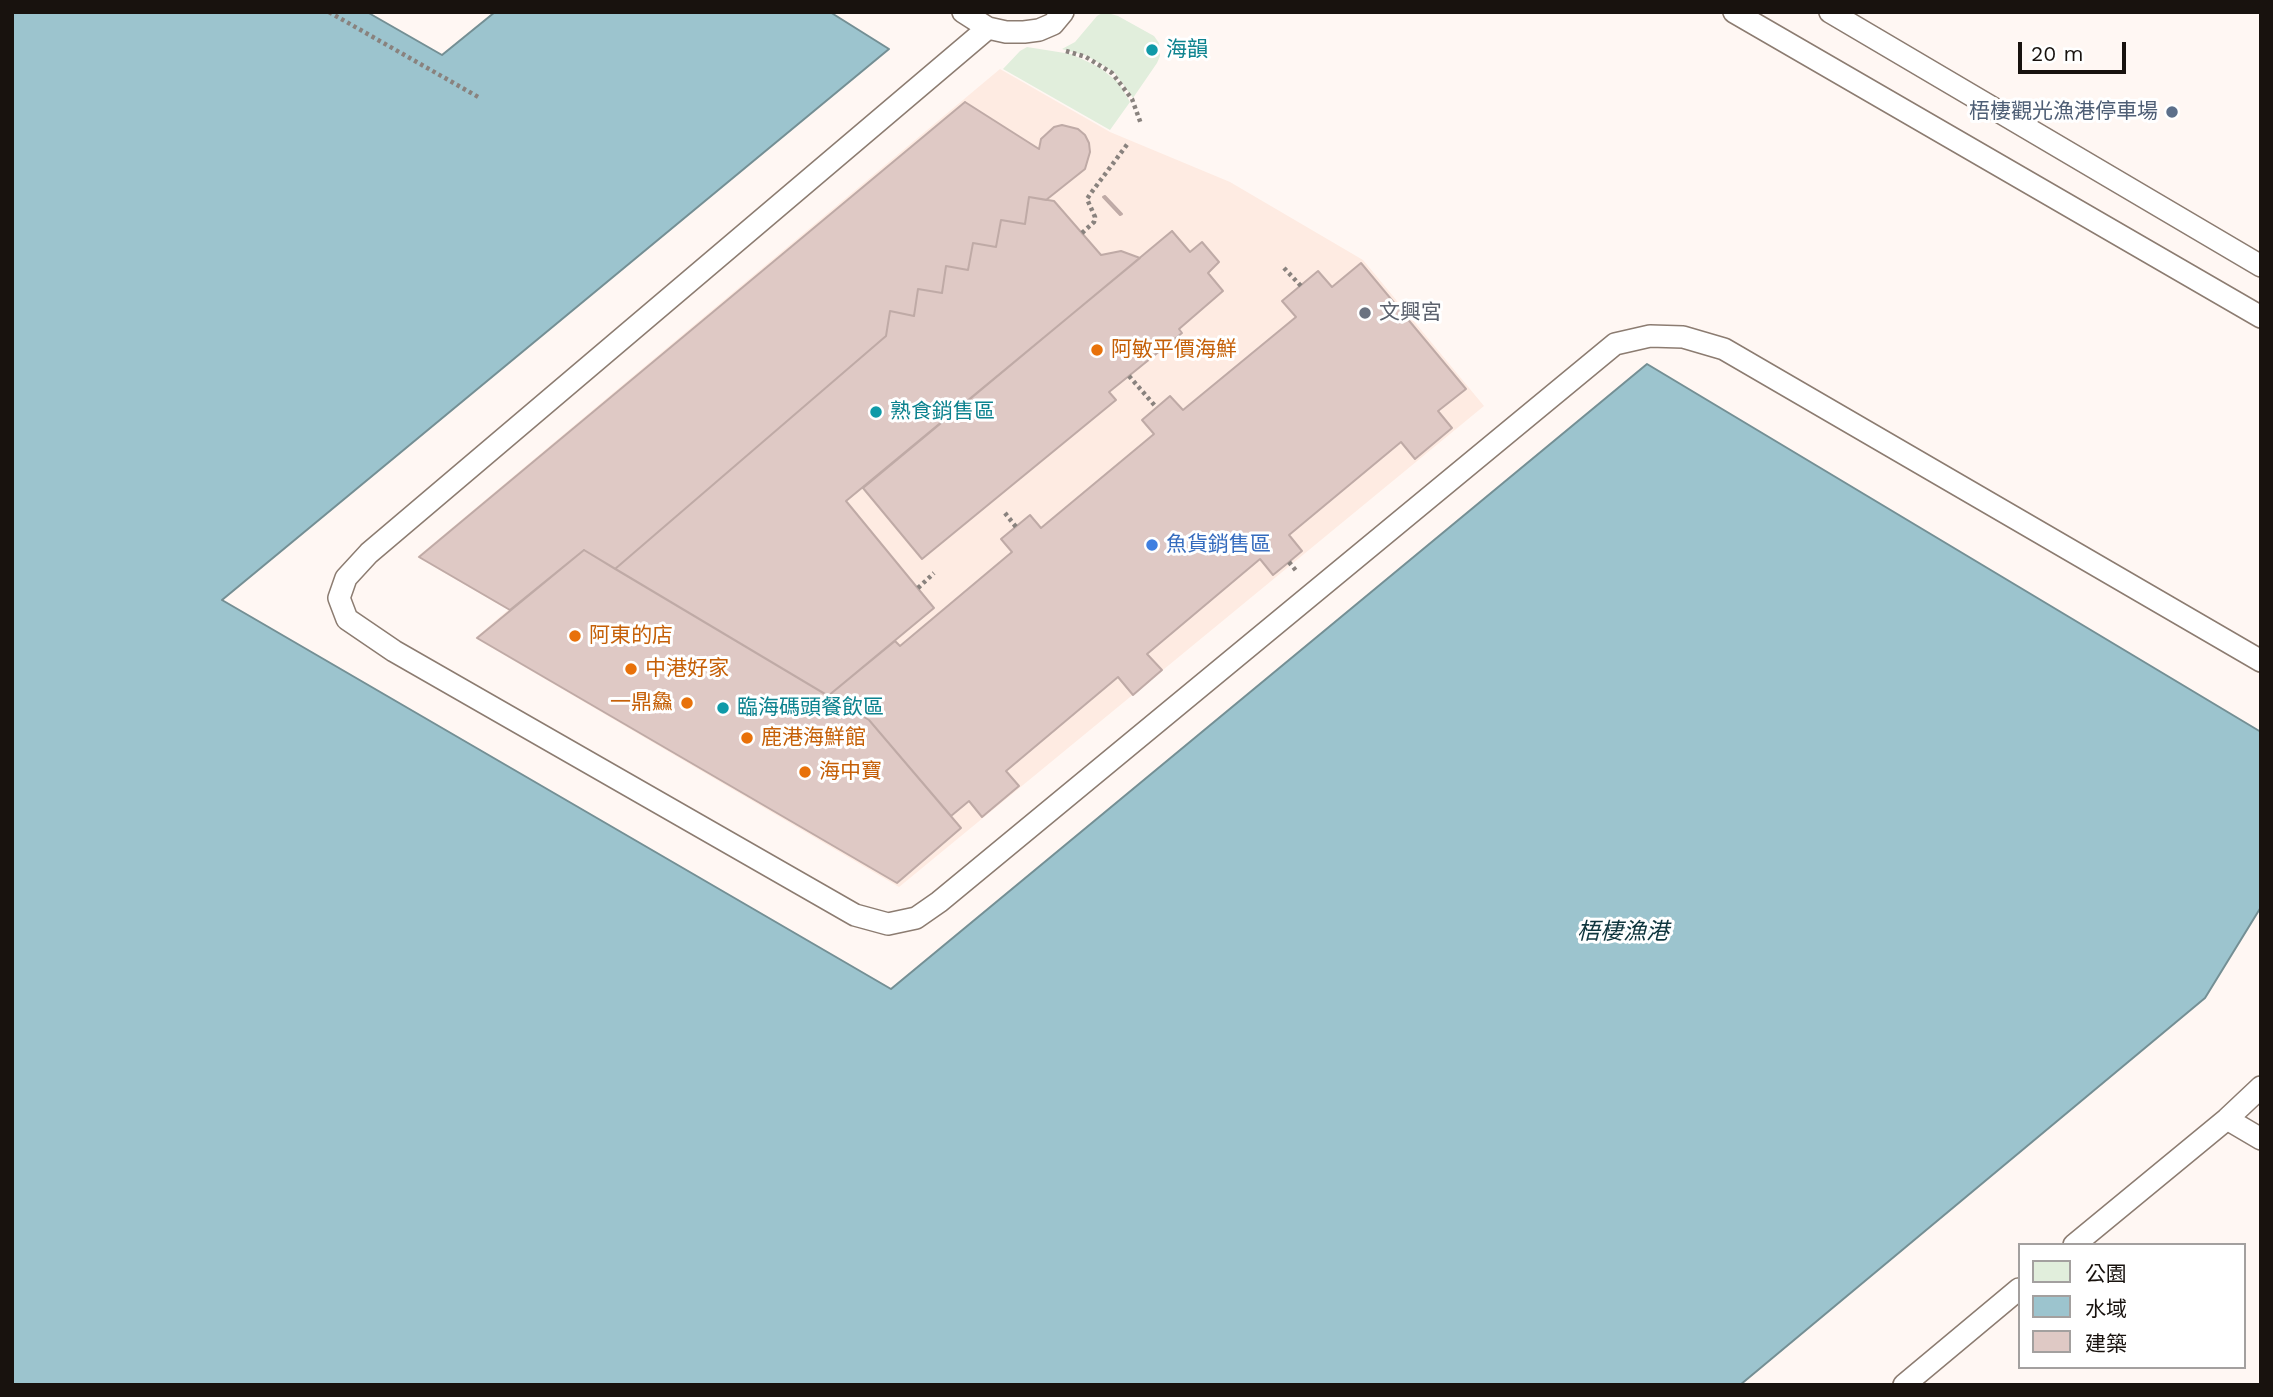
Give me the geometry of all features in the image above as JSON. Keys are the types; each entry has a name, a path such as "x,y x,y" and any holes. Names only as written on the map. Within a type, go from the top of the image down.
{"lane":[{"path":"963,12 989,28 1006,32 1039,30 1053,24 1063,12"},
{"path":"1734,12 2261,317"},
{"path":"1830,12 2261,267"},
{"path":"989,28 369,553 346,578 339,598 347,619 394,651 855,915 888,924 907,920 916,918 939,902 1615,344 1650,336 1683,337 1724,349 2261,662"},
{"path":"2076,1243 2227,1119 2261,1087"},
{"path":"2227,1119 2261,1139"},
{"path":"1903,1385 2018,1291"}],"path":[{"path":"329,12 480,98"},
{"path":"1058,50 1086,57 1112,73 1132,99 1141,124"},
{"path":"1082,233 1094,222 1095,216 1087,199 1129,142"},
{"path":"1284,268 1301,286"},
{"path":"1129,376 1156,407"},
{"path":"1005,513 1016,527"},
{"path":"918,588 934,573"}],"shaded area":[{"path":"1000,69 1110,132 1230,182 1363,260 1484,406 899,887 475,638 508,610 417,557"}],"green space":[{"path":"1104,12 1118,16 1154,36 1159,43 1160,56 1157,63 1133,98 1114,72 1087,56 1062,49 1075,42 1097,16"},
{"path":"1027,47 1071,54 1099,67 1119,83 1130,102 1110,130 1003,69"}],"water":[{"name":"梧棲漁港","path":"12,12 367,12 442,55 495,12 830,12 889,49 222,600 891,989 1647,364 2261,732 2261,907 2205,998 1740,1385 12,1385"}],"building":[{"path":"965,102 1039,149 1041,139 1054,127 1062,125 1078,129 1089,143 1090,152 1085,169 1046,200 1029,197 1025,224 1001,220 996,247 973,243 968,270 946,266 942,293 918,289 914,316 890,311 886,336 615,569 584,550 510,610 419,557"},
{"path":"1105,196 1122,214 1103,197"},
{"name":"熟食銷售區","path":"1029,197 1054,201 1101,255 1121,251 1140,258 846,501 934,608 828,696 615,569 886,336 890,311 914,316 918,289 942,293 946,266 968,270 973,243 996,247 1001,220 1025,224"},
{"path":"1172,231 1190,252 1202,242 1219,262 1208,273 1223,291 1179,329 1182,333 1109,392 1116,400 922,559 863,488"},
{"name":"魚貨銷售區","path":"1361,263 1466,389 1438,411 1452,428 1415,459 1401,442 1289,535 1302,551 1289,562 1273,575 1260,559 1147,654 1162,670 1133,695 1118,677 1006,771 1019,786 982,817 969,801 951,816 869,720 828,696 895,641 900,646 1012,552 1001,539 1030,515 1041,528 1154,434 1142,420 1170,396 1183,410 1296,317 1282,301 1318,271 1332,287"},
{"name":"臨海碼頭餐飲區","path":"584,550 869,720 961,828 897,883 477,638"}],"place":[{"name":"海韻","path":"1152,50"},
{"name":"梧棲觀光漁港停車場","path":"2172,112"},
{"name":"文興宮","path":"1365,313"},
{"name":"阿敏平價海鮮","path":"1097,350"},
{"name":"熟食銷售區","path":"876,412"},
{"name":"魚貨銷售區","path":"1152,545"},
{"name":"阿東的店","path":"575,636"},
{"name":"中港好家","path":"631,669"},
{"name":"一鼎鱻","path":"687,703"},
{"name":"臨海碼頭餐飲區","path":"723,708"},
{"name":"鹿港海鮮館","path":"747,738"},
{"name":"海中寶","path":"805,772"}]}
